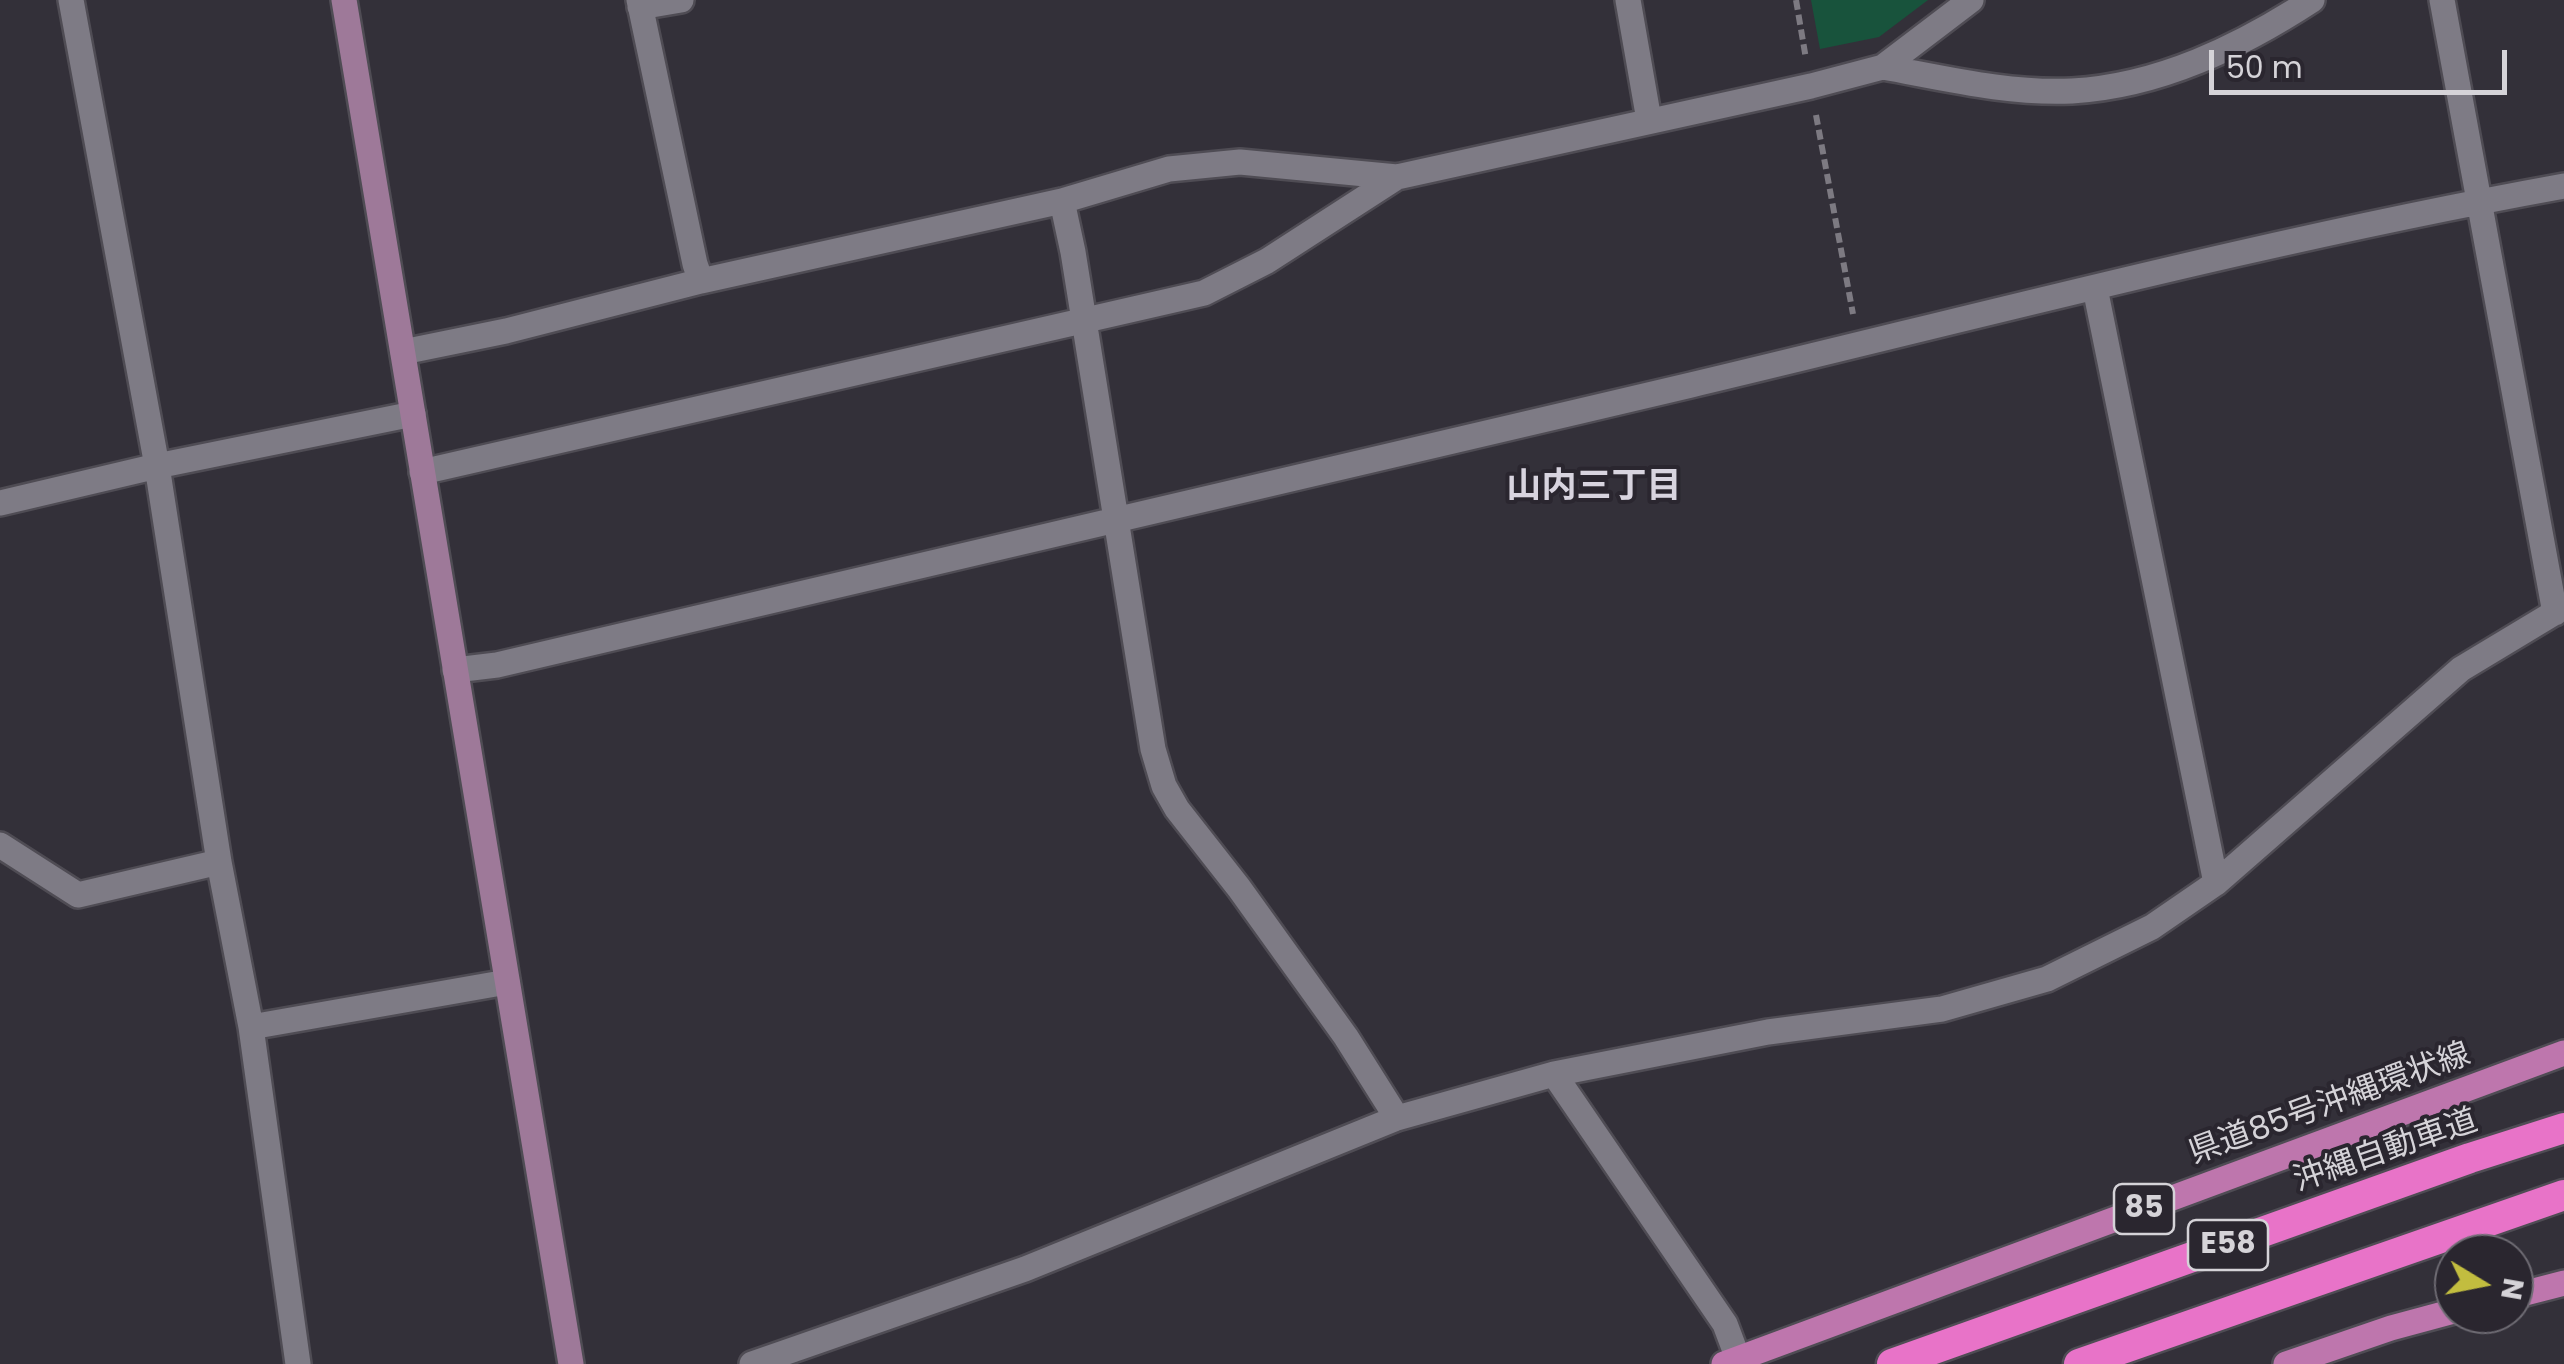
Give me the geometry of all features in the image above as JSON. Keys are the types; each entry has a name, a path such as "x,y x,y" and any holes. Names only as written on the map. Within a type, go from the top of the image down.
{"highway":[{"name":"沖縄自動車道","path":"1892,1364 2564,1128"},
{"name":"E58","path":"2079,1364 2564,1195"}],"main road":[{"name":"県道85号沖縄環状線","path":"1734,1362 2564,1053"},
{"path":"2534,1291 2564,1283"},
{"path":"2286,1364 2434,1316"}],"street":[{"path":"71,0 157,466 220,862 251,1027 298,1364"},
{"path":"344,0 570,1364"},
{"path":"682,0 639,4 695,264 702,281"},
{"path":"1628,0 1649,120"},
{"path":"1882,68 1971,0"},
{"path":"404,352 506,332 702,281 1062,201 1168,169 1240,162 1396,177 1882,68 2028,90 2113,86 2166,73 2230,47 2312,0"},
{"path":"752,1364 1025,1270 1397,1118 1554,1074 1680,1048 1942,1009 2047,978 2152,928 2216,883 2461,670 2559,610 2442,0"},
{"path":"422,472 1204,293 1231,281 1396,177"},
{"path":"455,670 497,665 2095,288 2478,201 2564,186"},
{"path":"1062,201 1153,749 1164,786 1335,1022 1397,1118"},
{"path":"2095,288 2216,883"},
{"path":"0,504 157,466 412,414"},
{"path":"0,845 78,895 220,862"},
{"path":"251,1027 507,982"},
{"path":"1554,1074 1725,1324 1734,1362"}],"path":[{"path":"1796,0 1858,345"}],"green space":[{"path":"1811,0 1928,0 1879,37 1820,49"}],"district":[{"name":"山内三丁目","path":"1594,488"}]}
